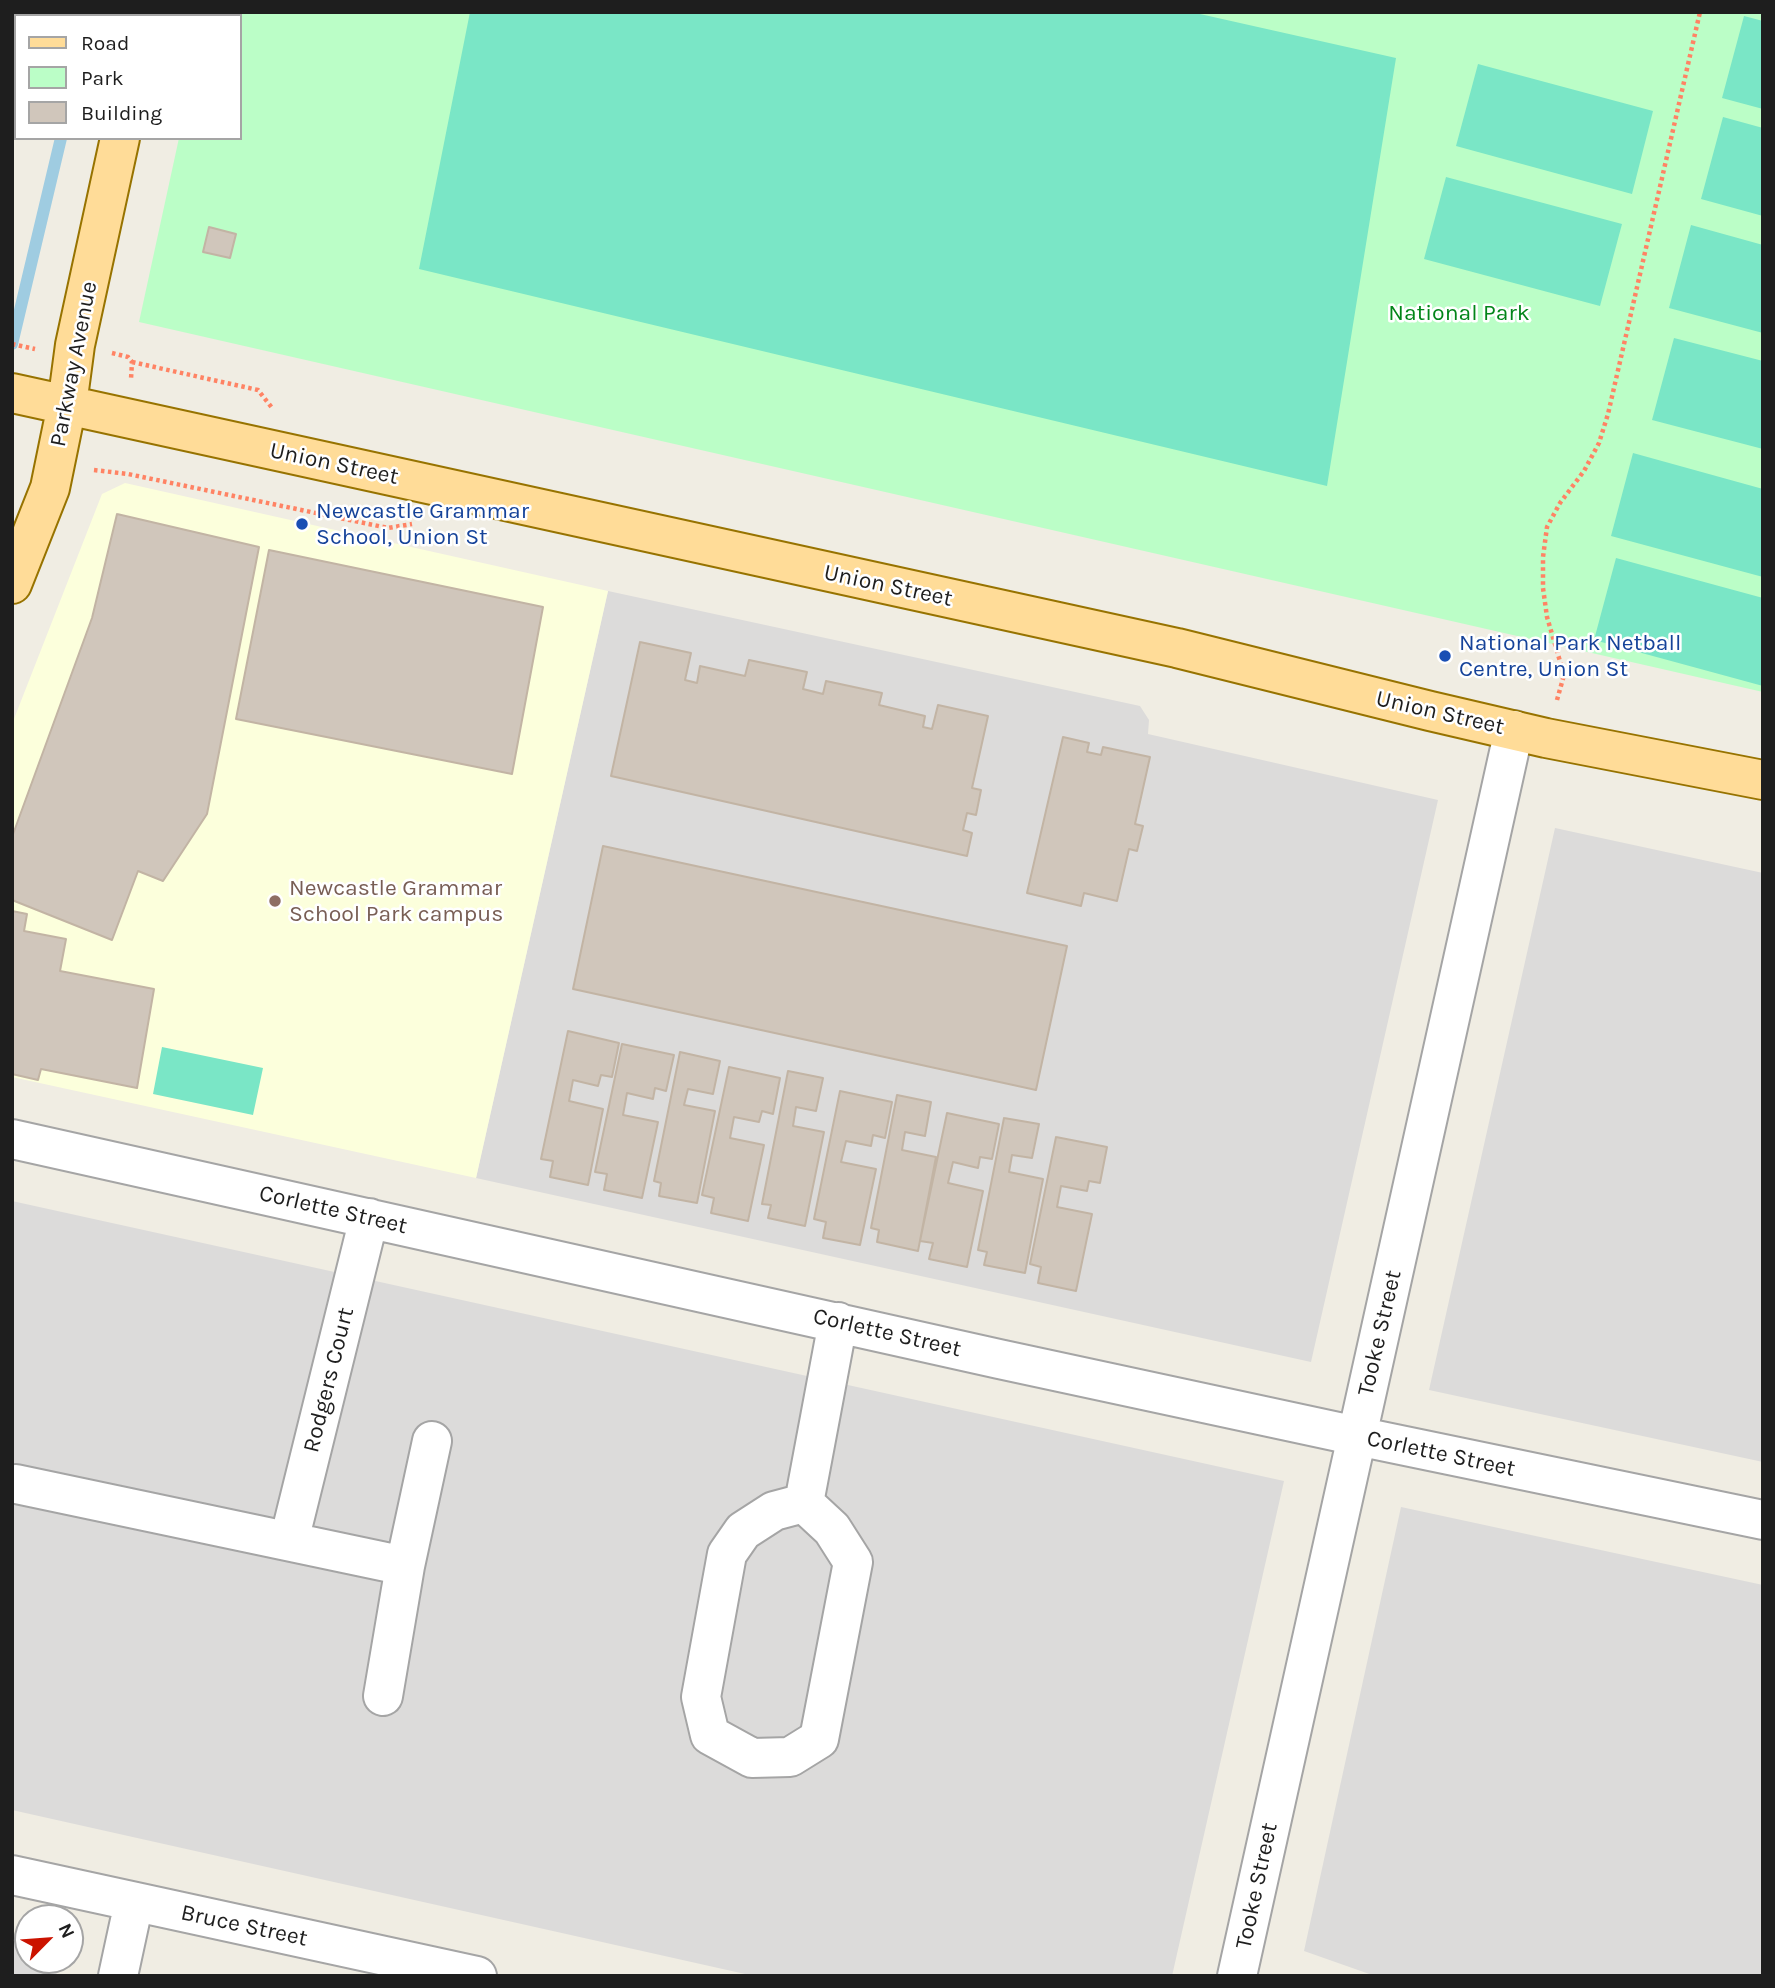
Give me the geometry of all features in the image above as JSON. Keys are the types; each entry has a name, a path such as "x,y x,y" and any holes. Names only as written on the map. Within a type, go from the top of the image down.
{"main road":[{"name":"Parkway Avenue","path":"12,584 50,488 37,399 75,345 120,140"},
{"name":"Union Street","path":"37,399 1177,648 1530,734 1763,780"}],"street":[{"name":"Tooke Street","path":"1237,1976 1357,1436 1530,734"},
{"name":"Corlette Street","path":"12,1139 999,1359 1763,1521"},
{"name":"Rodgers Court","path":"289,1541 369,1219"},
{"path":"804,1503 838,1322"},
{"path":"383,1696 405,1566 432,1441"},
{"path":"16,1484 405,1566"},
{"path":"804,1503 832,1529 853,1562 819,1739 790,1757 752,1758 710,1735 701,1697 726,1554 743,1531 774,1511 804,1503"},
{"name":"Bruce Street","path":"12,1875 477,1976"},
{"path":"118,1976 134,1902"}],"path":[{"path":"1530,734 1564,676 1547,617 1543,588 1547,527 1560,503 1584,471 1599,443 1608,414 1700,12"},
{"path":"12,344 31,348"},
{"path":"116,354 128,357 132,362 132,378"},
{"path":"132,362 258,390"},
{"path":"110,470 112,462"},
{"path":"90,470 110,470 388,528"}],"shaded area":[{"name":"Newcastle Grammar School Park campus","path":"125,483 608,591 476,1178 12,1077 12,724 102,494"},
{"path":"608,591 1140,706 1149,720 1148,734 1438,800 1311,1362 476,1178"},
{"path":"1555,828 1763,873 1763,1462 1429,1390"},
{"path":"12,1201 1284,1481 1172,1976 754,1976 12,1810"},
{"path":"1401,1507 1763,1585 1763,1976 1375,1976 1304,1951"},
{"path":"12,1935 14,1974 56,1974 56,1976 12,1976"}],"green space":[{"path":"470,12 1191,12 1396,58 1327,486 419,269"},
{"name":"National Park","path":"1763,12 1763,692 139,322 179,140 242,140 242,14 206,14"},
{"path":"1744,16 1763,21 1763,109 1722,98"},
{"path":"1478,64 1653,111 1632,194 1456,146"},
{"path":"1723,117 1763,128 1763,216 1701,199"},
{"path":"1446,177 1622,224 1600,306 1424,259"},
{"path":"1691,225 1763,245 1763,333 1669,308"},
{"path":"1674,338 1763,361 1763,449 1652,420"},
{"path":"1633,453 1763,489 1763,577 1611,536"},
{"path":"1616,558 1763,598 1763,686 1594,640"},
{"path":"162,1047 263,1068 253,1115 153,1094"}],"building":[{"path":"209,227 236,234 230,258 203,252"},
{"path":"117,514 259,547 207,814 163,881 138,871 112,940 12,900 12,837 92,618"},
{"path":"269,550 543,607 512,774 236,719"},
{"path":"640,642 691,653 685,680 697,683 700,666 745,676 749,660 807,672 803,689 823,694 826,681 882,693 879,705 925,716 923,727 932,729 938,705 988,716 972,788 981,790 976,815 967,813 963,830 972,833 967,856 611,776"},
{"path":"1063,737 1089,743 1087,752 1101,755 1103,747 1150,757 1135,824 1143,826 1137,851 1129,849 1117,901 1084,893 1081,906 1027,893"},
{"path":"603,846 1067,946 1036,1090 573,989"},
{"path":"12,911 27,914 24,931 66,939 60,971 154,989 137,1088 41,1069 38,1080 12,1074"},
{"path":"568,1031 619,1043 612,1077 601,1075 598,1086 573,1080 569,1101 603,1109 588,1185 550,1177 553,1161 541,1159"},
{"path":"622,1044 674,1055 666,1091 655,1088 653,1099 627,1093 623,1115 658,1122 642,1198 604,1190 607,1174 595,1172"},
{"path":"680,1052 720,1061 713,1094 688,1089 684,1105 715,1111 697,1203 659,1196 661,1183 654,1181"},
{"path":"729,1067 780,1078 773,1114 762,1111 759,1122 734,1117 730,1138 764,1145 748,1221 711,1213 714,1198 702,1195"},
{"path":"788,1071 823,1078 816,1111 796,1107 793,1126 824,1132 805,1226 768,1218 771,1205 762,1204"},
{"path":"840,1091 892,1102 885,1138 873,1135 871,1146 846,1141 841,1162 876,1169 860,1245 823,1238 826,1222 814,1219"},
{"path":"897,1095 931,1102 925,1136 905,1132 902,1150 936,1157 918,1251 877,1242 879,1230 871,1228"},
{"path":"947,1113 999,1124 992,1159 980,1157 978,1168 953,1162 948,1183 983,1191 967,1267 929,1259 933,1243 920,1241"},
{"path":"1004,1118 1039,1124 1032,1158 1012,1155 1009,1172 1043,1179 1025,1273 984,1265 987,1252 978,1250"},
{"path":"1056,1137 1107,1147 1100,1183 1089,1181 1087,1191 1061,1186 1057,1207 1092,1214 1076,1291 1038,1283 1041,1267 1030,1264"}],"waterway":[{"path":"12,344 61,140"}],"place":[{"name":"Newcastle Grammar School, Union St","path":"302,524"},
{"name":"National Park Netball Centre, Union St","path":"1445,656"},
{"name":"Newcastle Grammar School Park campus","path":"275,901"}]}
